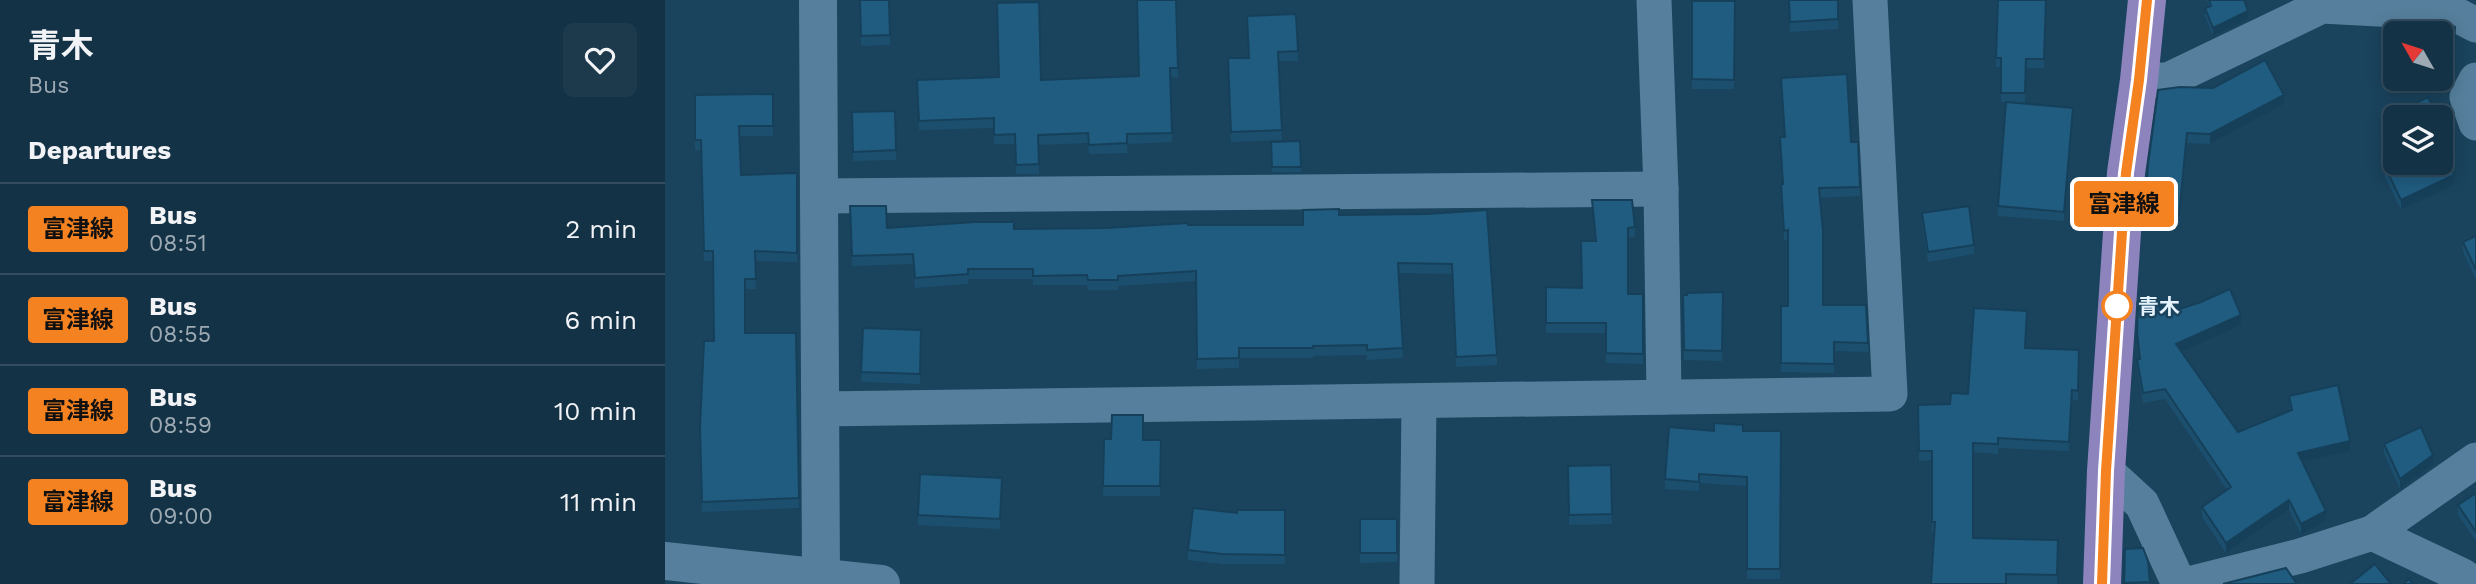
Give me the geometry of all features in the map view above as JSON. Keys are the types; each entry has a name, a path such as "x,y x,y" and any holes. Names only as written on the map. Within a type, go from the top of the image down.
{"highway":[{"path":"2102,584 2106,471 2126,173 2147,0"}],"street":[{"path":"818,0 821,578"},
{"path":"1654,0 1661,189 1664,397"},
{"path":"821,409 1890,394 1870,0"},
{"path":"2139,80 2168,80 2322,6 2453,13 2476,26"},
{"path":"2476,80 2467,97 2476,123"},
{"path":"820,196 1661,189"},
{"path":"1417,584 1419,401"},
{"path":"2189,584 2299,556 2372,533 2476,460"},
{"path":"2106,471 2142,504 2179,584"},
{"path":"2372,533 2461,575 2474,584"},
{"path":"665,561 881,584"}],"building":[{"path":"860,0 889,0 890,35 861,36"},
{"path":"1137,0 1176,0 1178,68 1170,68 1172,133 1127,134 1127,143 1089,145 1088,133 1038,135 1039,164 1016,165 1015,134 994,135 994,118 919,121 917,80 999,77 997,3 1039,2 1041,80 1139,76"},
{"path":"1789,0 1838,0 1838,19 1790,22"},
{"path":"1998,0 2046,0 2044,59 2026,59 2025,93 2001,93 2001,58 1996,58"},
{"path":"2209,0 2244,0 2248,11 2213,28 2205,8 2211,6"},
{"path":"1692,1 1735,1 1734,80 1692,79"},
{"path":"1296,14 1298,51 1278,52 1282,130 1231,132 1228,58 1249,58 1247,16"},
{"path":"2453,26 2455,27 2453,68"},
{"path":"2265,60 2284,95 2210,134 2187,133 2179,215 2145,211 2158,90 2180,87 2213,88"},
{"path":"1847,74 1851,142 1858,142 1860,187 1819,188 1823,231 1823,305 1866,305 1868,343 1834,342 1834,364 1781,363 1781,306 1788,306 1788,230 1784,231 1781,184 1780,137 1785,137 1781,78"},
{"path":"773,94 773,126 739,126 741,175 797,173 797,253 755,251 756,279 745,279 745,333 796,333 799,498 702,502 700,428 704,341 714,341 713,251 704,251 701,140 695,140 695,95"},
{"path":"2428,97 2432,105 2412,105"},
{"path":"2006,102 2073,108 2064,212 1998,206"},
{"path":"895,111 896,150 853,152 852,112"},
{"path":"1300,141 1301,167 1272,167 1271,142"},
{"path":"2453,173 2454,175 2401,200 2389,175"},
{"path":"1592,200 1632,200 1635,227 1628,228 1628,294 1643,294 1643,354 1606,353 1606,323 1546,323 1546,287 1582,288 1581,241 1596,241"},
{"path":"850,206 886,206 887,228 1014,222 1014,229 1106,228 1188,223 1303,225 1303,210 1339,209 1339,215 1487,210 1497,355 1456,357 1452,264 1398,263 1403,348 1367,350 1367,345 1239,348 1239,358 1197,359 1196,271 1118,276 1118,280 1088,280 1087,275 1033,276 1033,269 968,269 968,274 915,278 913,254 852,256"},
{"path":"1969,206 1974,245 1928,252 1922,213"},
{"path":"2476,236 2476,270 2463,242"},
{"path":"2230,289 2241,315 2176,344 2238,432 2292,410 2289,396 2338,385 2350,441 2298,453 2326,511 2301,524 2289,500 2226,543 2202,507 2231,487 2165,389 2143,393 2137,359 2140,359 2137,332 2138,308 2159,305 2161,315"},
{"path":"1723,292 1722,351 1684,350 1683,295"},
{"path":"1974,308 2027,311 2025,348 2079,350 2078,391 2072,390 2069,442 1998,438 1998,444 1973,443 1973,538 2058,540 2057,575 2006,574 2006,584 1931,584 1935,522 1932,522 1932,451 1919,451 1918,405 1950,404 1951,393 1968,394"},
{"path":"863,328 921,330 920,374 861,372"},
{"path":"1112,415 1143,415 1143,440 1161,440 1160,486 1103,486 1104,439 1111,439"},
{"path":"1714,423 1743,425 1743,431 1781,431 1780,569 1747,569 1747,477 1699,474 1699,482 1665,479 1669,427 1714,431"},
{"path":"2421,427 2433,455 2400,479 2384,444"},
{"path":"1611,465 1612,514 1569,515 1568,466"},
{"path":"920,474 1002,478 1000,519 918,515"},
{"path":"2476,493 2476,532 2458,505"},
{"path":"1193,508 1237,513 1237,510 1285,510 1285,555 1222,554 1188,550"},
{"path":"1360,519 1397,519 1397,553 1360,553"},
{"path":"2143,548 2148,561 2150,582 2124,583 2125,549"},
{"path":"2375,564 2391,584 2350,584"},
{"path":"2286,568 2297,584 2223,584"}],"bus line":[{"name":"富津線","path":"2102,584 2106,471 2126,173 2147,0"}],"place":[{"name":"青木","path":"2117,306"}]}
